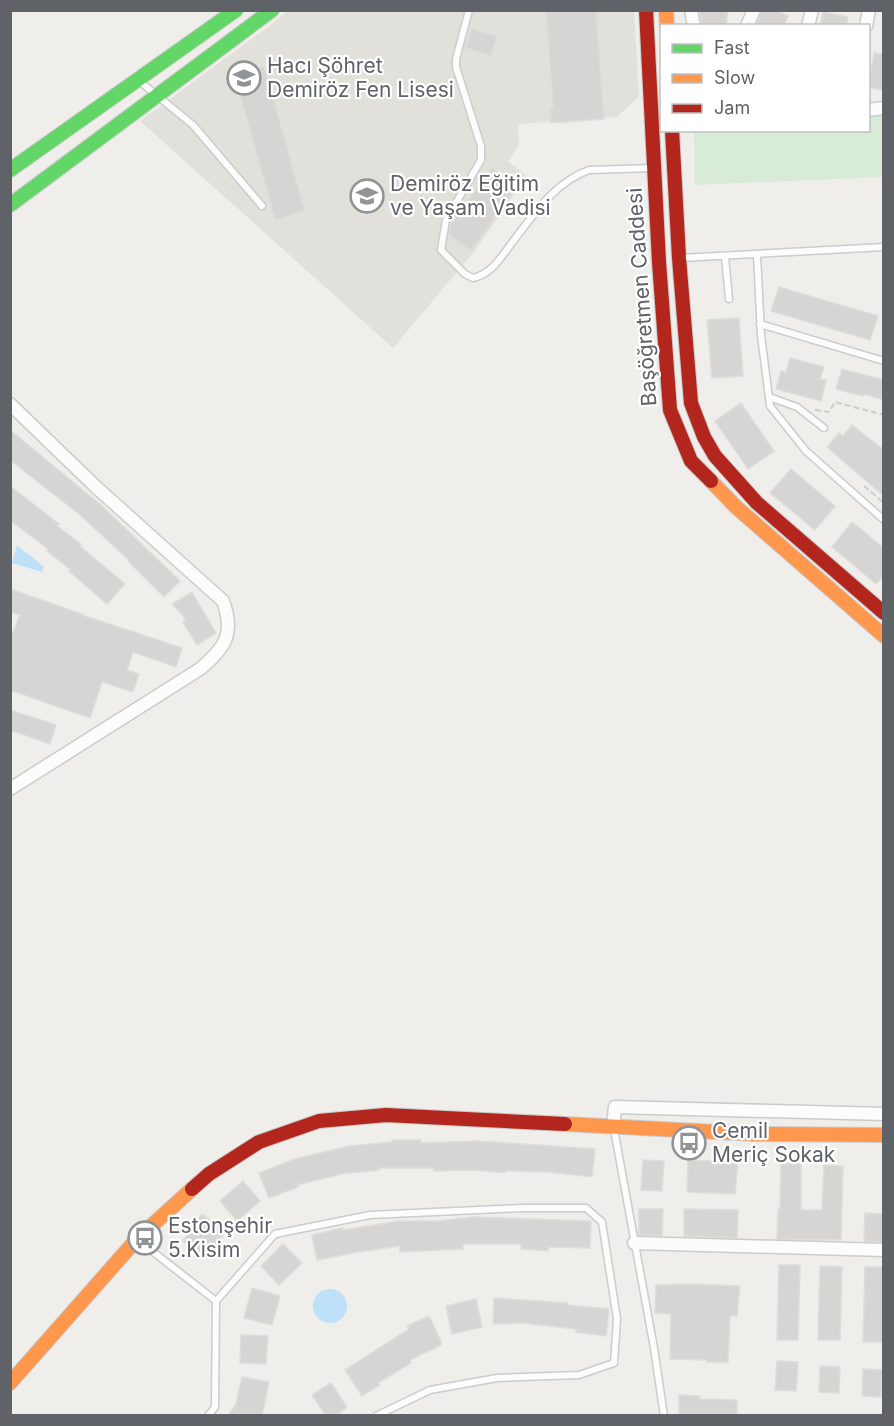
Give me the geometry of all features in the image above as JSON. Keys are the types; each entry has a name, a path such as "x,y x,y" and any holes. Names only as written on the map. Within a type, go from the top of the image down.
{"street":[{"path":"10,170 236,10"},
{"path":"10,205 272,10"},
{"name":"Başöğretmen Caddesi","path":"646,10 670,410 691,461 736,507 884,636"},
{"path":"748,24 754,10"},
{"name":"Başöğretmen Caddesi","path":"672,132 679,258 691,403 704,436 715,456 758,503 884,613"},
{"path":"10,404 96,487 223,601 228,615 229,629 225,644 200,669 10,789"},
{"path":"613,1126 615,1107 884,1114"},
{"path":"10,1383 137,1239 209,1174 259,1142 319,1121 386,1115 755,1134 884,1135"},
{"path":"634,1243 884,1250"}],"lane":[{"path":"469,10 456,66 481,146 481,160 446,220 441,249 465,274 473,278 483,276 493,267 542,204 565,182 589,170 654,168"},
{"path":"138,80 193,125 262,206"},
{"path":"679,258 884,247"},
{"path":"756,255 760,324 770,406 806,451 884,519"},
{"path":"725,257 729,298"},
{"path":"760,324 884,361"},
{"path":"769,397 797,407 824,428"},
{"path":"613,1126 654,1348 664,1416"},
{"path":"208,1416 214,1407 216,1300 275,1234 370,1215 522,1208 586,1208 602,1222 617,1319 614,1363 579,1375 496,1378 430,1390 376,1416"},
{"path":"137,1239 216,1300"}],"path":[{"path":"797,407 829,412 835,402 884,416"},
{"path":"864,486 884,503"}],"shaded area":[{"name":"Demiröz Eğitim ve Yaşam Vadisi","path":"287,11 634,11 639,96 617,117 518,124 519,145 508,161 527,176 473,253 393,348 140,121"}],"green space":[{"path":"883,108 883,177 695,185 694,132 870,132 870,109"}],"water":[{"path":"17,545 44,567 42,572 12,563"},
{"path":"330,1289 342,1294 347,1306 342,1318 330,1323 318,1318 313,1306 318,1294"}],"building":[{"path":"546,10 596,10 604,119 551,123 550,108 553,108"},
{"path":"700,10 728,10 726,24 702,24"},
{"path":"762,10 776,10 788,16 785,24 757,24"},
{"path":"823,12 848,17 846,24 820,24"},
{"path":"471,29 497,36 491,56 466,48"},
{"path":"874,53 884,54 884,90 870,88"},
{"path":"264,66 305,211 275,220 234,74"},
{"path":"492,168 517,187 471,251 449,235 451,224"},
{"path":"779,287 878,316 870,340 771,311"},
{"path":"739,318 743,376 712,378 707,320"},
{"path":"790,358 824,367 820,379 826,380 821,401 776,389 781,371 786,372"},
{"path":"842,369 884,380 884,400 836,389"},
{"path":"741,403 774,451 748,469 715,421"},
{"path":"852,425 884,450 884,496 827,447 839,433 843,436"},
{"path":"10,430 102,506 180,581 164,597 129,560 79,514 10,460"},
{"path":"791,469 835,506 815,530 770,493"},
{"path":"10,486 59,524 57,526 81,544 80,546 125,584 107,604 47,551 48,549 10,520"},
{"path":"852,522 884,548 884,575 876,584 832,547"},
{"path":"10,589 182,648 176,667 133,652 127,670 139,674 133,692 102,682 90,718 10,690 10,640 20,615 10,612"},
{"path":"192,592 216,633 197,645 183,622 186,619 172,604"},
{"path":"10,710 56,725 50,744 10,730"},
{"path":"392,1140 421,1140 421,1143 478,1141 595,1149 592,1177 549,1172 505,1171 505,1173 476,1170 434,1171 434,1168 379,1168 379,1170 337,1174 297,1185 298,1187 269,1198 259,1173 295,1159 349,1146 392,1142"},
{"path":"643,1160 664,1161 662,1191 641,1190"},
{"path":"688,1160 738,1162 735,1194 687,1192"},
{"path":"781,1163 801,1164 801,1210 822,1210 824,1165 843,1166 841,1240 777,1239"},
{"path":"243,1181 260,1201 237,1221 220,1201"},
{"path":"639,1209 663,1209 662,1236 639,1235"},
{"path":"684,1209 738,1210 737,1238 684,1236"},
{"path":"865,1213 884,1214 884,1242 864,1241"},
{"path":"202,1214 226,1231 207,1258 183,1241"},
{"path":"474,1217 591,1221 590,1248 548,1247 548,1251 521,1249 521,1244 463,1244 463,1249 400,1252 400,1246 317,1260 312,1235 343,1228 343,1230 399,1221 437,1221"},
{"path":"283,1244 302,1263 279,1285 261,1266"},
{"path":"779,1265 800,1265 798,1340 777,1340"},
{"path":"820,1266 842,1267 840,1340 818,1340"},
{"path":"865,1267 884,1267 883,1342 863,1342"},
{"path":"656,1285 740,1286 737,1316 730,1316 728,1362 670,1359 671,1314 655,1313"},
{"path":"252,1288 280,1296 272,1325 244,1318"},
{"path":"494,1298 568,1303 568,1305 609,1309 606,1336 576,1332 576,1329 522,1323 493,1324"},
{"path":"476,1299 482,1327 452,1334 446,1306"},
{"path":"429,1316 441,1345 410,1360 411,1363 378,1383 380,1385 362,1396 345,1370 409,1329 407,1326"},
{"path":"241,1335 268,1336 266,1364 240,1363"},
{"path":"777,1361 798,1362 796,1391 775,1390"},
{"path":"820,1366 840,1367 839,1393 819,1392"},
{"path":"863,1369 882,1370 881,1397 862,1396"},
{"path":"242,1377 269,1382 262,1416 228,1416 236,1404"},
{"path":"331,1383 347,1407 335,1416 326,1416 312,1395"},
{"path":"679,1395 700,1396 700,1399 737,1400 737,1416 679,1416"}],"traffic: fast":[{"path":"10,170 236,10"},
{"path":"10,205 272,10"}],"traffic: slow":[{"path":"666,10 667,24"},
{"path":"711,481 736,507 884,636"},
{"path":"565,1124 755,1134 884,1135"},
{"path":"10,1383 137,1239 192,1189"}],"traffic: jam":[{"path":"646,10 659,262 670,410 691,461 711,481"},
{"path":"672,132 679,258 691,403 704,437 715,456 757,503 884,613"},
{"path":"192,1189 209,1174 259,1142 319,1121 386,1115 565,1124"}],"place":[{"name":"Hacı Şöhret Demiröz Fen Lisesi","path":"244,78"},
{"name":"Demiröz Eğitim ve Yaşam Vadisi","path":"367,196"},
{"name":"Cemil Meriç Sokak","path":"689,1143"},
{"name":"Estonşehir 5.Kisim","path":"145,1238"}]}
